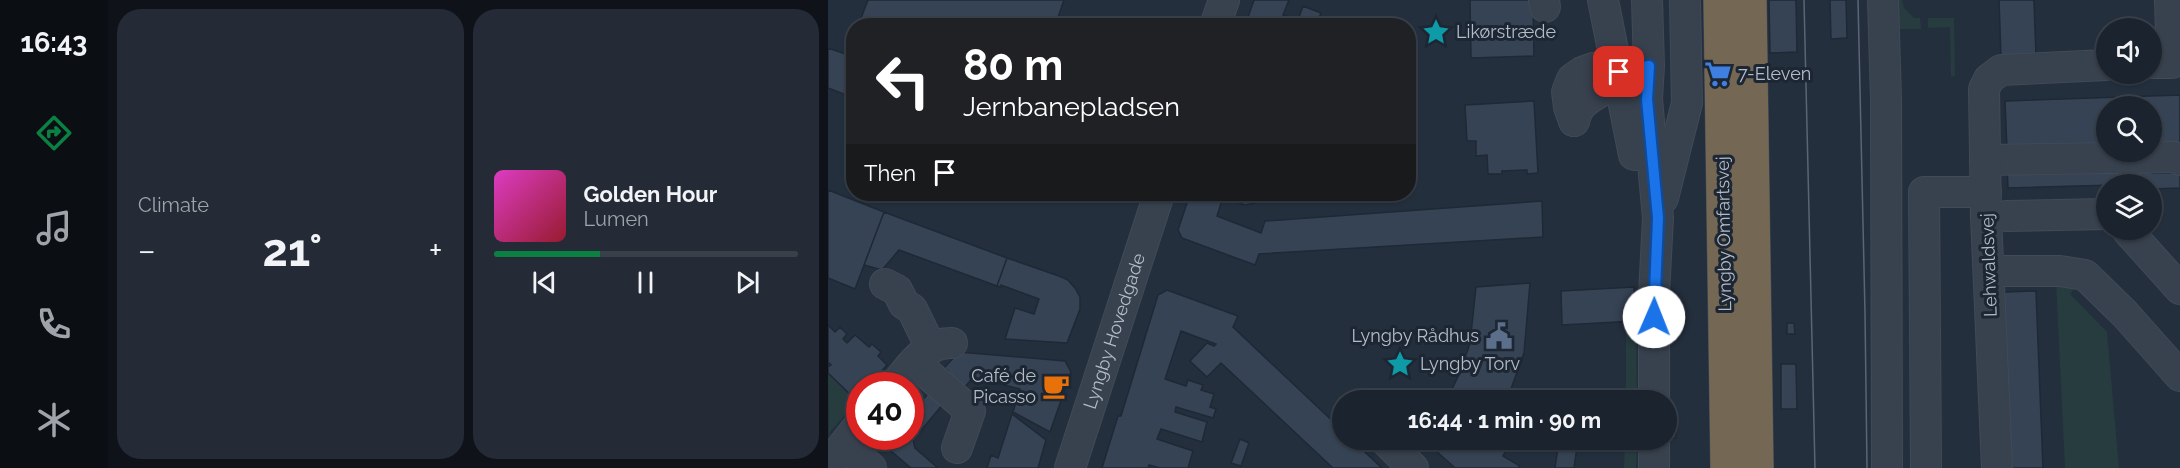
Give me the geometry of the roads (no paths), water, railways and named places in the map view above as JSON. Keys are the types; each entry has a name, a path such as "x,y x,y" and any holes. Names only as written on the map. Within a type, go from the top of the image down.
{"highway":[{"name":"Lyngby Omfartsvej","path":"1720,0 1727,468"},
{"name":"Lyngby Omfartsvej","path":"1750,0 1756,468"}],"street":[{"path":"1218,18 1224,0"},
{"path":"1647,0 1649,66 1647,99 1658,218 1654,294 1654,390"},
{"path":"1658,218 1687,103 1685,0"},
{"path":"1883,0 1886,99 1887,468"},
{"path":"2168,64 2170,0"},
{"path":"1604,4 1637,174 1642,243 1654,294"},
{"name":"Lehwaldsvej","path":"1997,468 1984,89 1989,79 2001,70 2096,65"},
{"path":"1619,72 1649,66"},
{"path":"1985,160 2174,157 2180,160"},
{"path":"1926,468 1924,192 1986,192"},
{"name":"Lyngby Hovedgade","path":"1070,468 1157,201"},
{"path":"2007,216 2096,214"},
{"path":"2136,240 2180,289"},
{"path":"1989,271 2060,271 2085,275 2125,314 2180,376"},
{"path":"885,284 897,290 904,304 912,309 932,350 970,411 957,448"},
{"path":"909,372 932,350"},
{"path":"844,445 871,468"},
{"path":"1395,450 1413,468"}],"tram line":[{"path":"1804,0 1815,468"},
{"path":"1858,0 1867,468"}],"place":[{"name":"Likørstræde","path":"1436,32"},
{"name":"7-Eleven","path":"1718,74"},
{"name":"Lyngby Rådhus","path":"1499,336"},
{"name":"Lyngby Torv","path":"1400,364"},
{"name":"Café de Picasso","path":"1056,386"}]}
